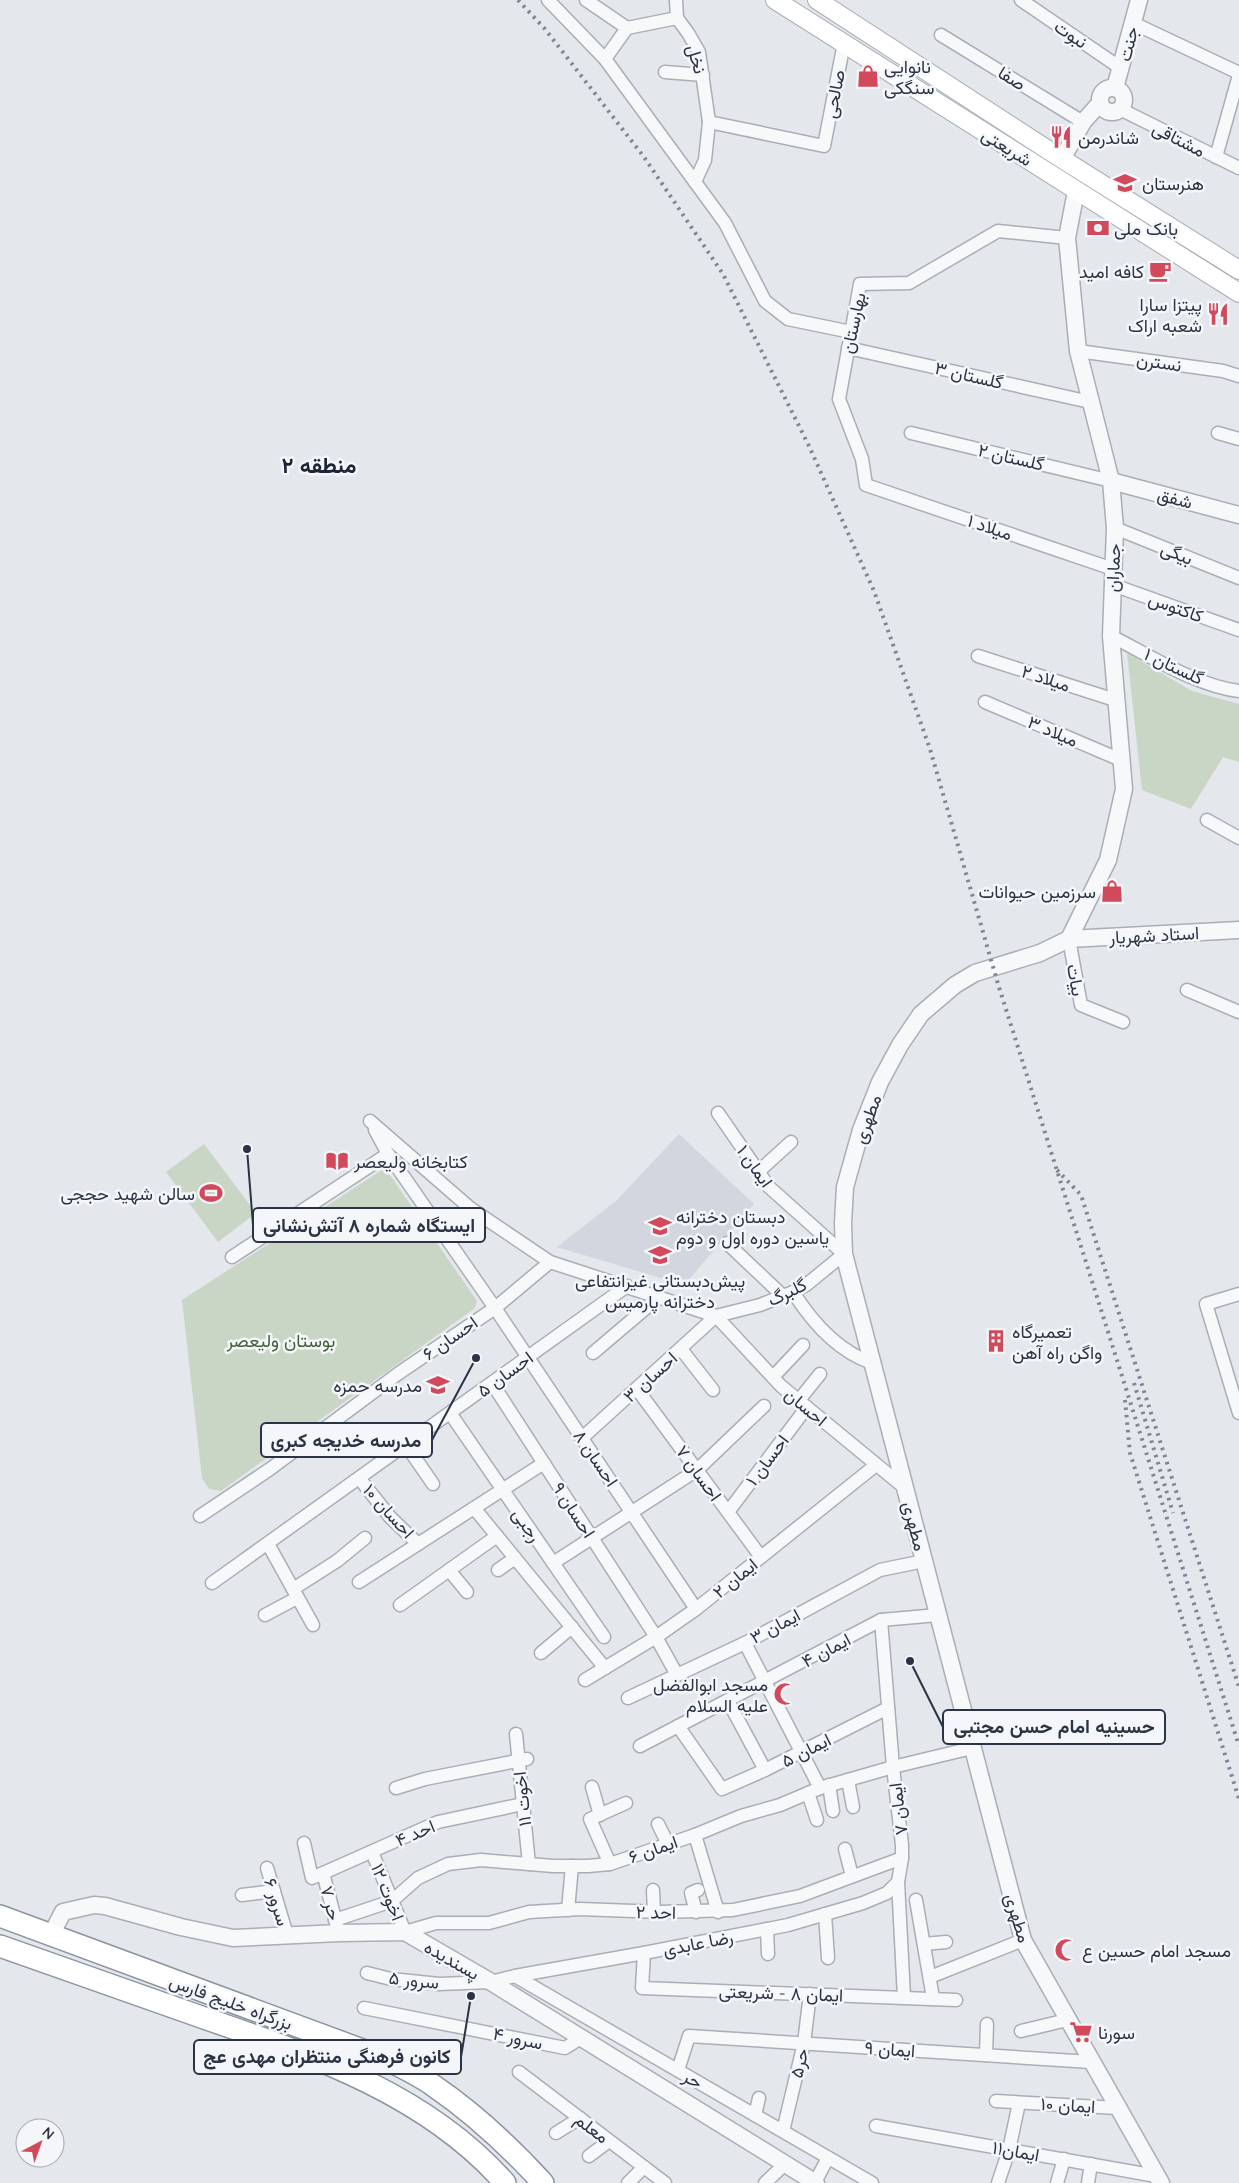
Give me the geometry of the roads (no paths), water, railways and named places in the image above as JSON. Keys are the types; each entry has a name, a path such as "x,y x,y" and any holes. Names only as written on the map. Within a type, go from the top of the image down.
{"highway":[{"name":"بزرگراه خلیج فارس","path":"0,1916 384,2058 433,2085 476,2118 515,2152 543,2183"},
{"name":"بزرگراه خلیج فارس","path":"0,1946 258,2036 320,2060 370,2083 416,2108 457,2138 505,2183"}],"main road":[{"name":"شریعتی","path":"774,0 1239,293"},
{"name":"شریعتی","path":"817,0 1239,270"}],"street":[{"path":"548,0 604,59 725,222 766,301 788,320 851,332"},
{"path":"586,0 627,28"},
{"path":"604,59 627,28 677,18 676,0"},
{"name":"نبوت","path":"1021,0 1122,69"},
{"name":"جنت","path":"1115,88 1122,69 1139,0"},
{"name":"نخل","path":"677,18 699,52 709,122 705,160 695,182"},
{"path":"1133,23 1239,74 1235,105 1216,157"},
{"name":"صفا","path":"941,35 1083,122"},
{"name":"صالحی","path":"709,122 824,146 844,43"},
{"path":"665,72 703,75"},
{"path":"1115,88 1123,97 1123,106 1114,112 1107,111 1100,103 1100,96 1105,90 1115,88"},
{"path":"1062,158 1083,122 1100,103"},
{"name":"مشتاقی","path":"1120,109 1239,168"},
{"name":"جماران","path":"1069,939 1108,860 1124,789 1111,636 1115,528 1111,481 1078,351 1066,238 1076,191"},
{"name":"بهارستان","path":"866,485 862,458 839,398 860,284 909,283 998,231 1066,238"},
{"name":"گلستان ۳","path":"848,348 1090,402"},
{"name":"نسترن","path":"1078,351 1223,371 1239,376"},
{"path":"1218,433 1239,439"},
{"name":"گلستان ۲","path":"911,434 1111,481"},
{"name":"شفق","path":"1111,481 1239,516"},
{"name":"میلاد ۱","path":"866,485 1113,577"},
{"name":"بیگی","path":"1115,528 1239,578"},
{"name":"کاکتوس","path":"1113,577 1239,630"},
{"name":"گلستان ۱","path":"1111,636 1192,676 1226,689 1239,691"},
{"name":"میلاد ۲","path":"978,656 1115,700"},
{"name":"میلاد ۳","path":"985,702 1121,760"},
{"path":"1207,820 1239,838"},
{"name":"استاد شهریار","path":"1069,939 1239,930"},
{"name":"بیات","path":"1069,939 1081,1005 1123,1022"},
{"name":"مطهری","path":"1069,939 1040,953 976,973 955,984 921,1014 900,1045 880,1082 861,1130 846,1187 843,1223 844,1254 1023,1940 1158,2179"},
{"path":"1187,990 1239,1012"},
{"name":"ایمان ۱","path":"718,1112 768,1187 844,1254"},
{"name":"احسان ۸","path":"550,1262 470,1208 370,1121 388,1154 495,1308 696,1609"},
{"path":"758,1172 791,1142"},
{"path":"232,1257 388,1154"},
{"path":"727,1243 788,1294 824,1332 856,1358 872,1363"},
{"name":"گلبرگ","path":"716,1316 760,1305 788,1294 806,1285 844,1254"},
{"path":"550,1262 716,1316"},
{"name":"احسان ۶","path":"200,1516 270,1469 399,1374 495,1308 550,1262"},
{"name":"احسان ۵","path":"212,1584 627,1286"},
{"path":"1239,1294 1206,1304 1239,1413"},
{"path":"593,1353 659,1297"},
{"name":"احسان ۳","path":"582,1438 716,1316"},
{"name":"احسان","path":"716,1316 773,1377 905,1488"},
{"path":"773,1377 803,1346"},
{"path":"681,1349 713,1390"},
{"name":"احسان ۱","path":"728,1512 803,1404 820,1374"},
{"name":"احسان ۹","path":"492,1383 656,1637 677,1675"},
{"name":"احسان ۷","path":"637,1389 761,1557"},
{"path":"553,1563 697,1470 764,1406"},
{"name":"رجبی","path":"450,1413 604,1637"},
{"path":"406,1445 433,1484"},
{"path":"360,1582 544,1463"},
{"name":"ایمان ۲","path":"585,1680 656,1637 696,1609 876,1465"},
{"name":"احسان ۱۰","path":"359,1478 390,1516 418,1544"},
{"name":"رجبی","path":"474,1508 605,1668"},
{"path":"400,1605 497,1536"},
{"path":"265,1615 365,1538"},
{"path":"268,1544 313,1625"},
{"path":"498,1570 515,1558"},
{"name":"ایمان ۳","path":"628,1698 745,1642 880,1570 924,1562"},
{"path":"449,1570 467,1592"},
{"name":"ایمان ۴","path":"640,1746 881,1620 938,1615"},
{"name":"ایمان ۷","path":"881,1620 902,1858 898,1882 904,1997"},
{"path":"541,1652 572,1627"},
{"path":"745,1642 819,1789 833,1811"},
{"path":"728,1701 765,1770"},
{"name":"ایمان ۵","path":"678,1726 722,1789 765,1770 888,1708"},
{"name":"اخوت ۱۱","path":"516,1734 522,1760 523,1804 529,1864"},
{"name":"ایمان ۶","path":"337,1926 392,1900 418,1878 448,1864 481,1860 572,1866 610,1864 695,1835 741,1816 780,1805 819,1789 893,1767 972,1748"},
{"path":"396,1788 425,1778 522,1760"},
{"path":"848,1780 854,1807"},
{"path":"592,1787 600,1815"},
{"path":"817,1820 819,1789"},
{"path":"610,1864 590,1819 626,1803"},
{"name":"احد ۴","path":"317,1876 438,1822 523,1804"},
{"path":"658,1824 668,1844"},
{"path":"695,1835 718,1912"},
{"name":"حر ۷","path":"304,1842 337,1926"},
{"path":"845,1849 852,1876"},
{"name":"اخوت ۱۲","path":"372,1852 405,1932"},
{"name":"احد ۲","path":"405,1932 436,1923 490,1923 529,1912 568,1910 718,1912 800,1896 902,1858"},
{"path":"568,1910 572,1866"},
{"name":"سرور ۶","path":"267,1868 287,1935"},
{"name":"رضا عابدی","path":"490,1982 767,1929 863,1903 886,1893 898,1882"},
{"path":"653,1890 654,1912"},
{"path":"696,1912 691,1893 698,1890"},
{"path":"242,1895 274,1891"},
{"path":"916,1900 933,1998"},
{"name":"پسندیده","path":"51,1935 63,1912 94,1905 119,1909 181,1928 233,1938 287,1935 337,1926 405,1932 490,1982 816,2183"},
{"path":"825,1914 828,1958"},
{"path":"767,1929 768,1954"},
{"path":"930,1977 1023,1940"},
{"path":"924,1944 946,1942"},
{"name":"ایمان ۸ - شریعتی","path":"644,1953 642,1988 956,2000"},
{"name":"سرور ۵","path":"367,1973 391,1980 439,1984 490,1982"},
{"name":"حر","path":"514,1976 872,2183"},
{"name":"حر۵","path":"783,2131 804,2043 810,1994"},
{"name":"سرور ۴","path":"364,2008 565,2048 581,2038"},
{"path":"1021,2031 1067,2020"},
{"path":"986,2024 986,2055"},
{"name":"ایمان ۹","path":"678,2070 689,2036 1091,2062"},
{"name":"معلم","path":"519,2072 665,2183"},
{"path":"755,2115 759,2098"},
{"name":"ایمان ۱۰","path":"996,2101 1117,2108"},
{"path":"998,2183 1009,2150 1018,2103"},
{"path":"556,2133 580,2118"},
{"name":"ایمان۱۱","path":"876,2126 1091,2164 1158,2179"},
{"path":"589,2156 609,2141"},
{"path":"816,2183 828,2158"},
{"path":"1058,2183 1064,2159"},
{"path":"765,2183 785,2164"},
{"path":"1088,2183 1091,2164"},
{"path":"628,2183 644,2167"}],"railway":[{"path":"518,0 545,29 644,157 723,274 809,446 874,591 930,749 998,984 1239,1746"},
{"path":"1057,1170 1081,1195 1239,1687"},
{"path":"1134,1383 1173,1513"},
{"path":"1125,1400 1130,1453 1239,1799"}],"place":[{"name":"نانوایی سنگکی","path":"868,76"},
{"name":"شاندرمن","path":"1061,137"},
{"name":"هنرستان","path":"1125,183"},
{"name":"بانک ملی","path":"1098,228"},
{"name":"کافه امید","path":"1160,271"},
{"name":"پیتزا سارا شعبه اراک","path":"1218,314"},
{"name":"سرزمین حیوانات","path":"1112,891"},
{"name":"ایستگاه شماره ۸ آتش‌نشانی","path":"247,1149"},
{"name":"کتابخانه ولیعصر","path":"337,1161"},
{"name":"سالن شهید حججی","path":"211,1193"},
{"name":"دبستان دخترانه یاسین دوره اول و دوم","path":"660,1226"},
{"name":"پیش‌دبستانی غیرانتفاعی دخترانه پارمیس","path":"660,1255"},
{"name":"تعمیرگاه واگن راه آهن","path":"996,1341"},
{"name":"مدرسه خدیجه کبری","path":"476,1358"},
{"name":"مدرسه حمزه","path":"438,1385"},
{"name":"حسینیه امام حسن مجتبی","path":"910,1661"},
{"name":"مسجد ابوالفضل علیه السلام","path":"785,1694"},
{"name":"مسجد امام حسین ع","path":"1066,1950"},
{"name":"کانون فرهنگی منتظران مهدی عج","path":"471,1996"},
{"name":"سورنا","path":"1081,2032"}],"district":[{"name":"منطقه ۲","path":"319,465"}],"park label":[{"name":"بوستان ولیعصر","path":"281,1340"}]}
